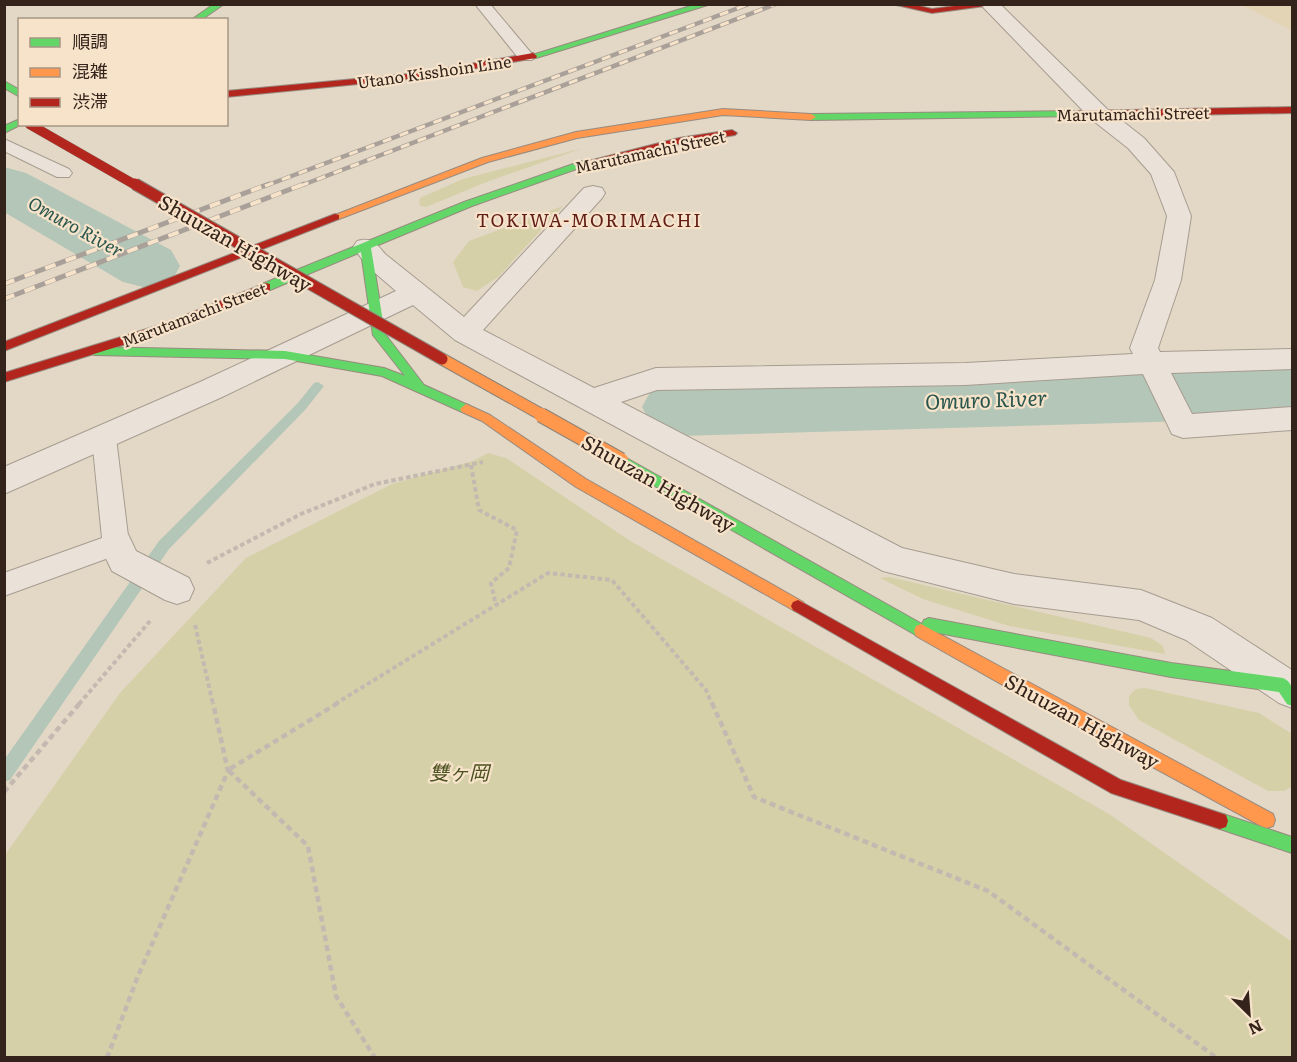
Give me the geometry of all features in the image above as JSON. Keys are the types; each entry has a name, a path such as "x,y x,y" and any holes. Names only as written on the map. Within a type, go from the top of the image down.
{"main road":[{"path":"198,18 220,4"},
{"name":"Utano Kisshoin Line","path":"228,94 477,68 620,32 685,7 707,4"},
{"path":"896,4 924,9 996,4"},
{"path":"4,84 18,93"},
{"name":"Marutamachi Street","path":"6,347 403,189 485,160 576,135 723,112 829,118 1293,110"},
{"path":"4,111 18,120"},
{"name":"Marutamachi Street","path":"4,378 167,327 372,231 468,204 586,163 679,141 829,118"},
{"path":"4,130 18,122"},
{"name":"Shuuzan Highway","path":"33,126 1038,697 1293,834"},
{"path":"403,189 382,210 372,231 375,312 379,335 421,388"},
{"path":"335,243 346,242 372,231"},
{"path":"258,272 291,259"},
{"path":"6,347 104,323"},
{"path":"94,351 285,355 384,372 486,418 581,483 1118,787 1293,845"},
{"path":"901,619 1289,692"}],"street":[{"path":"989,5 1099,114 1136,143 1162,172 1179,216 1168,280 1144,348 1183,426 1293,419"},
{"path":"465,333 593,193"},
{"path":"372,231 376,260 465,333 895,561 1014,589 1140,605 1199,628 1289,692"},
{"path":"4,482 416,293"},
{"path":"590,401 656,379 1154,369 1293,359"},
{"path":"116,544 124,561 161,579"}],"lane":[{"path":"482,4 526,57"},
{"path":"4,144 63,173"},
{"path":"4,585 116,544 104,438"}],"path":[{"path":"4,792 161,579 202,565 301,514 375,484 471,465 491,456"},
{"path":"471,465 479,510 517,530 509,568 491,583 496,605"},
{"path":"375,1058 336,996 308,846 228,770 548,573 612,580 706,690 754,797 988,891 1216,1058"},
{"path":"107,1058 138,976 228,771 194,624"}],"shaded area":[{"path":"1242,5 1292,5 1292,31"}],"green space":[{"path":"583,148 484,183 426,207 419,204 420,198 463,179"},
{"path":"563,206 498,277 477,291 463,287 453,262 469,241"},
{"name":"雙ヶ岡","path":"488,453 506,458 632,542 1109,814 1292,942 1292,1057 5,1057 5,855 120,693 246,558 392,484 473,461"},
{"path":"889,577 1151,638 1163,646 1165,654 1009,626 923,599 880,578"},
{"path":"1145,688 1259,713 1292,734 1292,787 1284,791 1268,791 1139,720 1129,705 1129,696 1136,689"}],"waterway":[{"name":"Omuro River","path":"4,186 147,266"},
{"path":"4,774 164,545 301,407 318,386"},
{"name":"Omuro River","path":"680,407 1292,390"}],"railway":[{"path":"265,186 749,4"},
{"path":"300,186 776,4"},
{"path":"4,284 269,184"},
{"path":"4,299 304,184"}],"traffic: fast":[{"path":"198,18 220,4"},
{"path":"533,56 707,4"},
{"path":"4,84 18,93"},
{"path":"811,117 1077,114"},
{"path":"4,130 18,123"},
{"path":"266,287 468,204 582,164"},
{"path":"366,247 379,335 418,385"},
{"path":"94,351 285,355 384,372 466,409"},
{"path":"621,460 921,631"},
{"path":"929,625 1171,670 1283,685 1292,699"},
{"path":"1220,821 1292,845"}],"traffic: slow":[{"path":"335,217 485,160 576,135 723,112 811,117"},
{"path":"442,359 621,460"},
{"path":"466,409 486,418 581,483 798,606"},
{"path":"921,631 1038,697 1267,820"}],"traffic: jam":[{"path":"896,4 932,11 996,4"},
{"path":"228,94 419,76 533,56"},
{"path":"1077,114 1292,110"},
{"path":"33,126 442,359"},
{"path":"582,164 679,141 732,133"},
{"path":"4,347 335,217"},
{"path":"4,378 167,327 266,287"},
{"path":"798,606 1117,787 1220,821"}],"district":[{"name":"TOKIWA-MORIMACHI","path":"589,219"}]}
